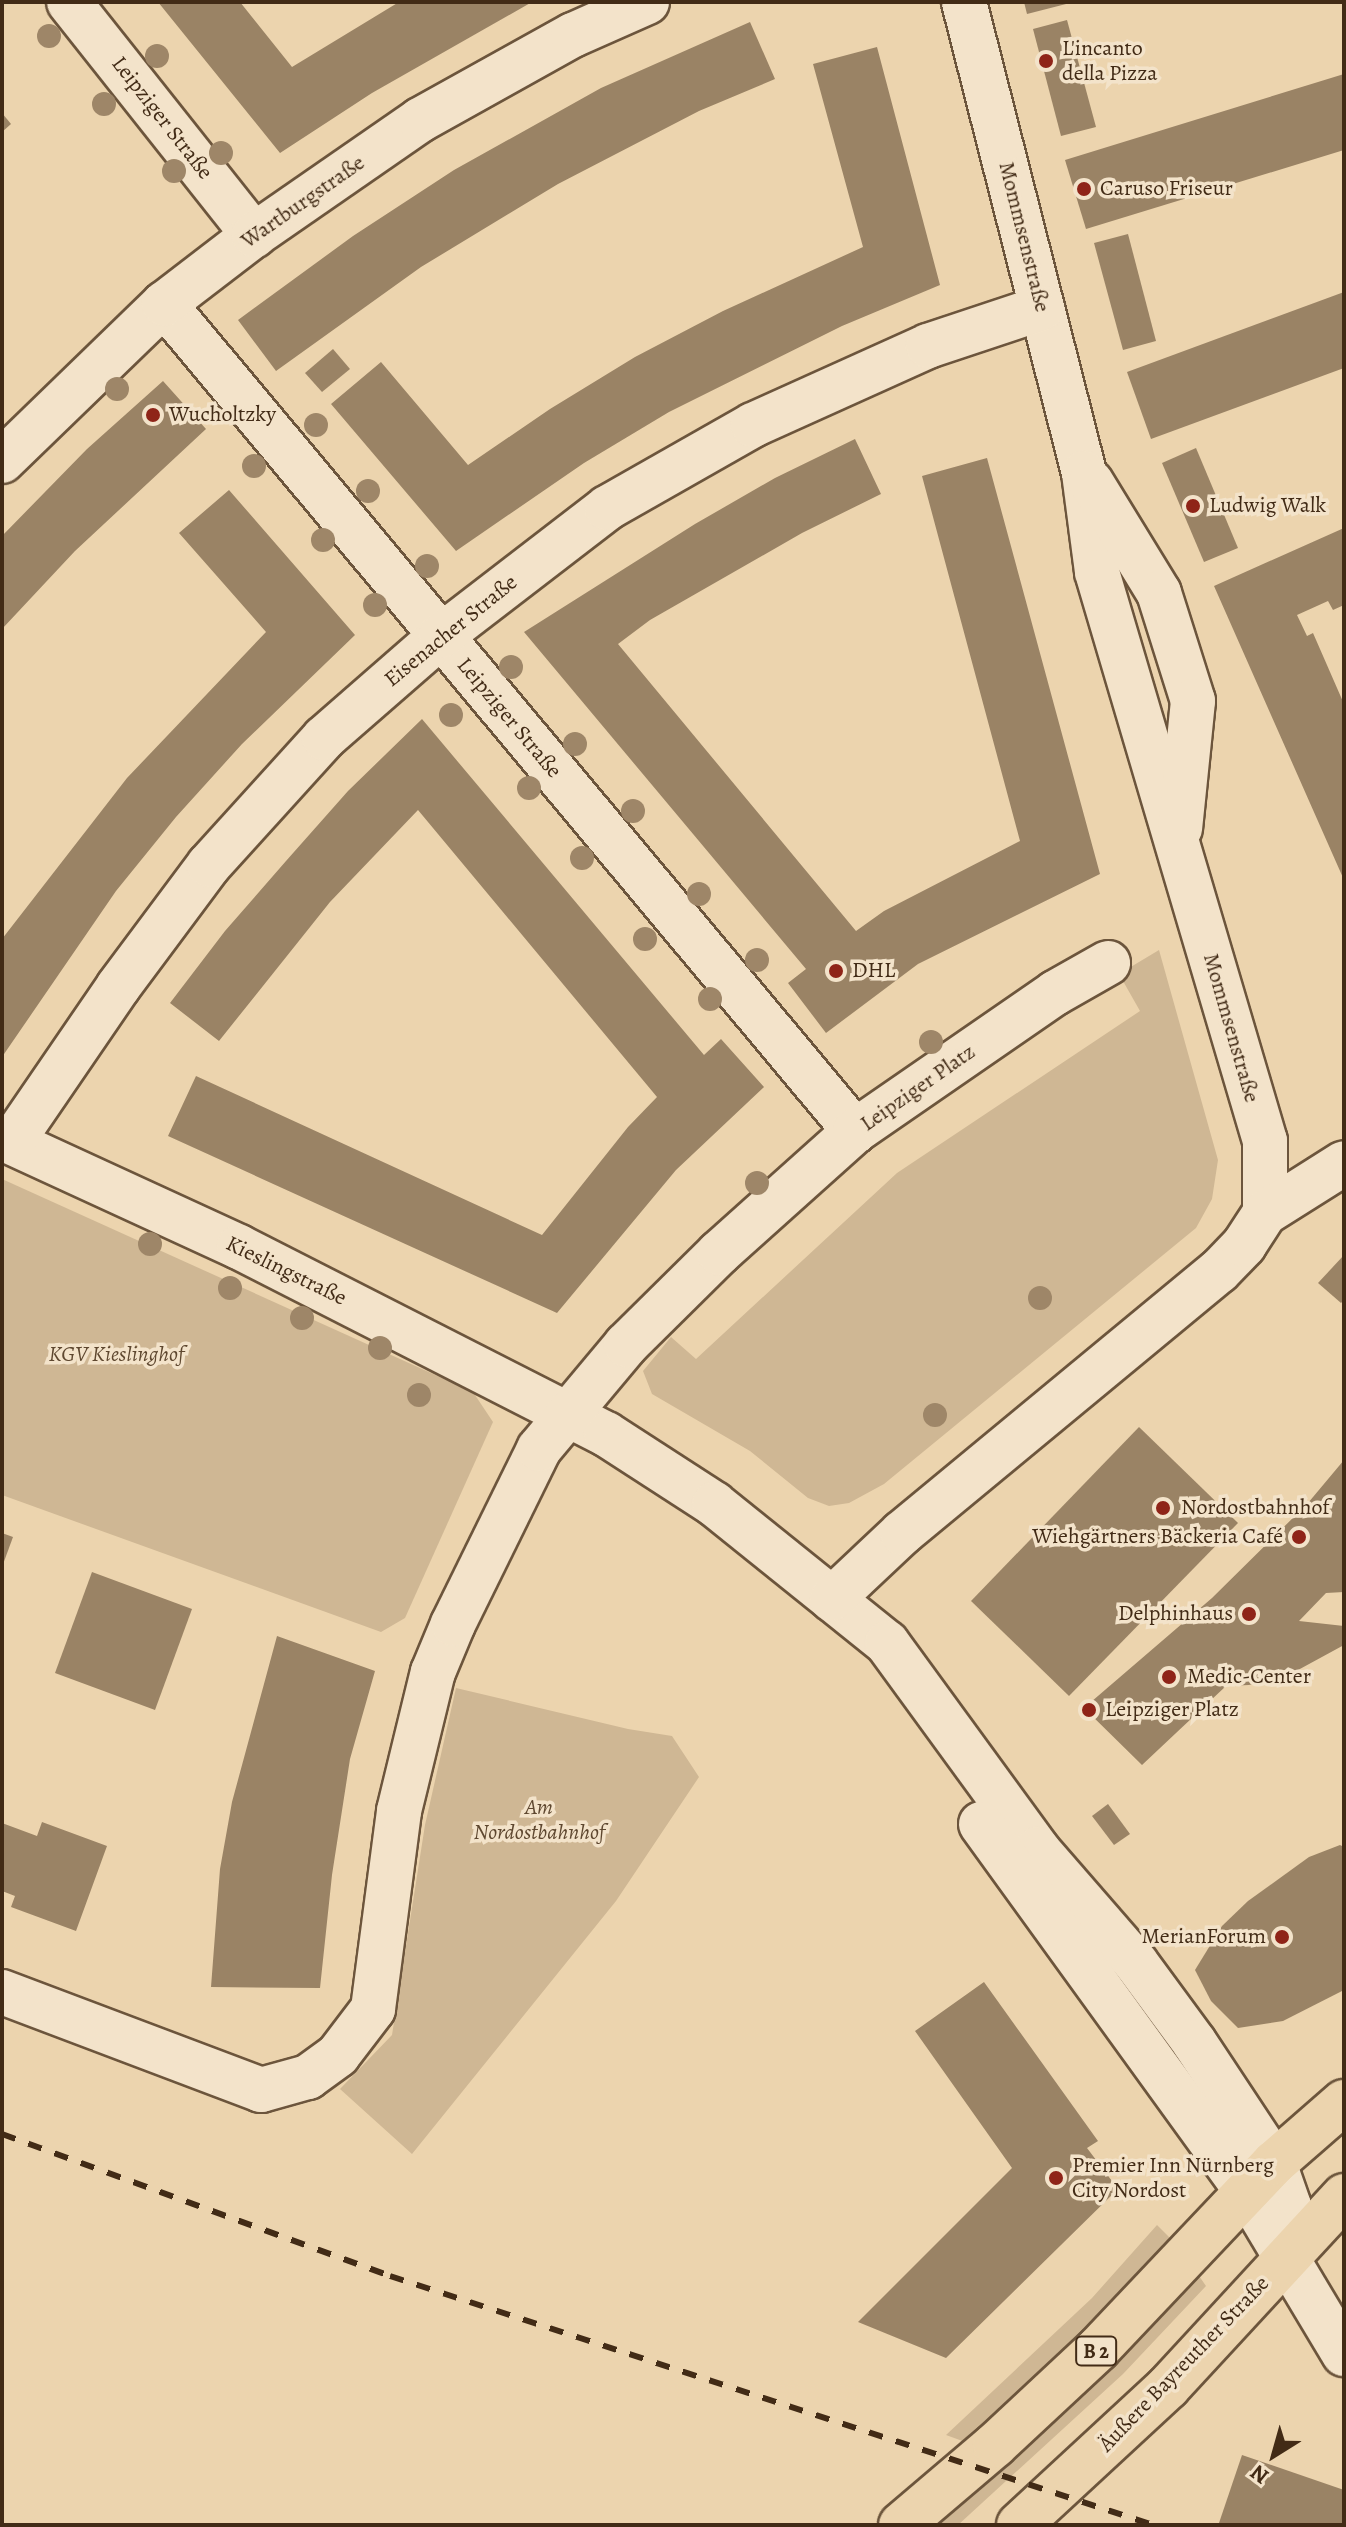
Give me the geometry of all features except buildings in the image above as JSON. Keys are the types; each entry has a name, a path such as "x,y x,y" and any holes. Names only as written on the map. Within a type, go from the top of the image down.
{"main road":[{"name":"B 2","path":"901,2525 995,2445 1098,2349 1260,2178 1344,2102"},
{"name":"Äußere Bayreuther Straße","path":"1019,2525 1168,2387 1344,2196"}],"street":[{"name":"Leipziger Straße","path":"69,2 254,235"},
{"name":"Wartburgstraße","path":"2,461 164,304 254,235 420,120 573,35 647,2"},
{"name":"Mommsenstraße","path":"964,2 1084,473 1097,572 1265,1141 1265,1213"},
{"name":"Leipziger Straße","path":"164,304 855,1131"},
{"name":"Eisenacher Straße","path":"7,1140 209,865 324,738 441,636 607,508 753,425 928,346 1042,308"},
{"name":"Mommsenstraße","path":"1084,473 1159,593 1193,701 1178,847"},
{"name":"Leipziger Platz","path":"567,1413 611,1361 719,1253 855,1131 1055,993 1108,963"},
{"name":"Kieslingstraße","path":"7,1140 239,1247 567,1413"},
{"path":"832,1599 902,1533 1219,1271 1244,1245 1265,1213 1344,1163"},
{"path":"2,1992 261,2090 308,2077 338,2055 373,2009 399,1811 433,1672 539,1449 567,1413 690,1487 887,1643 1037,1849 1136,1963 1194,2042 1260,2178 1289,2206 1287,2255 1344,2354"}],"green space":[{"path":"1159,950 1218,1160 1212,1199 1196,1228 884,1484 849,1503 829,1506 808,1498 750,1451 652,1394 643,1371 671,1337 696,1359 897,1173 1140,1011 1119,974"},
{"name":"KGV Kieslinghof","path":"2,1179 473,1392 493,1422 405,1618 381,1632 2,1495"},
{"name":"Am Nordostbahnhof","path":"456,1688 628,1729 672,1736 699,1777 616,1901 412,2154 340,2089 392,2035 425,1825"},
{"path":"1157,2225 1175,2243 1153,2270 968,2443 946,2435 1092,2298"},
{"path":"1197,2273 1206,2286 1123,2374 958,2525 939,2525 1073,2405"}],"railway":[{"path":"2,2134 390,2276 1153,2525"}],"place":[{"name":"L'incanto della Pizza","path":"1046,61"},
{"name":"Caruso Friseur","path":"1084,189"},
{"name":"Wucholtzky","path":"153,415"},
{"name":"Ludwig Walk","path":"1193,506"},
{"name":"DHL","path":"836,971"},
{"name":"Nordostbahnhof","path":"1163,1508"},
{"name":"Wiehgärtners Bäckeria Café","path":"1299,1537"},
{"name":"Delphinhaus","path":"1249,1614"},
{"name":"Medic-Center","path":"1169,1677"},
{"name":"Leipziger Platz","path":"1089,1710"},
{"name":"MerianForum","path":"1282,1937"},
{"name":"Premier Inn Nürnberg City Nordost","path":"1056,2178"}]}
